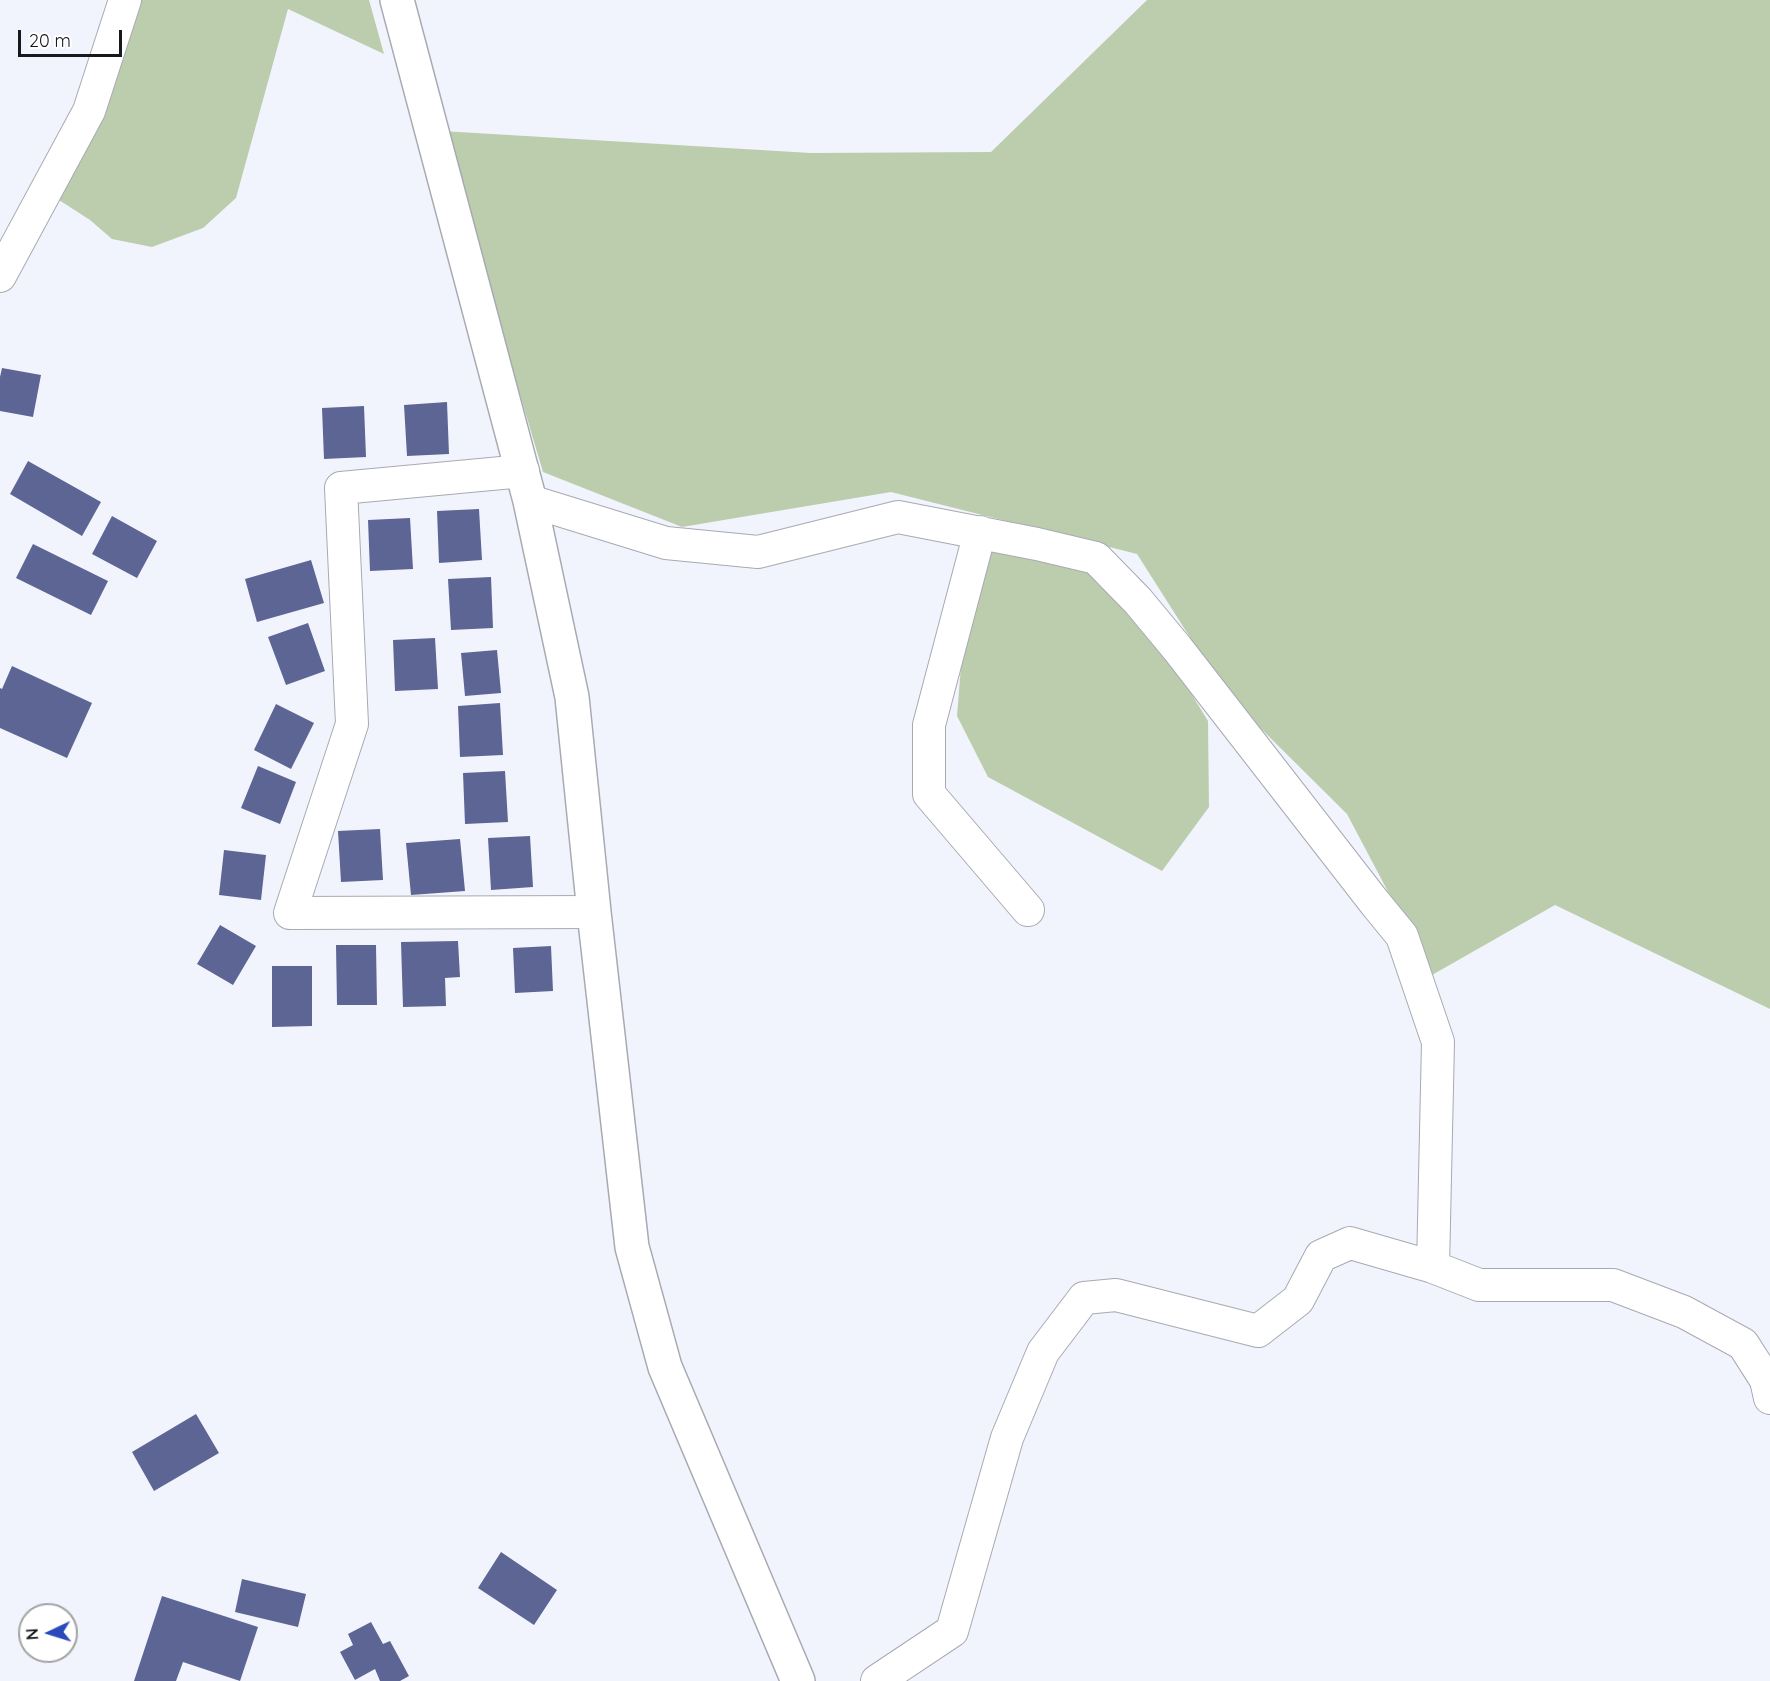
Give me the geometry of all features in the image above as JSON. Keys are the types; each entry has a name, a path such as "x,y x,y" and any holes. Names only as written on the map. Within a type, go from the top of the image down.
{"street":[{"path":"0,276 88,111 125,0"},
{"path":"397,0 526,486 572,698 632,1247 665,1367 798,1681"},
{"path":"594,912 290,913 352,724 340,488 526,486 666,543 758,552 898,517 980,532 1096,558 1138,600 1178,648 1402,936 1438,1042 1433,1267"},
{"path":"980,532 929,725 929,794 1028,910"},
{"path":"877,1681 952,1631 1007,1438 1043,1352 1084,1298 1116,1295 1258,1331 1298,1300 1321,1256 1350,1243 1433,1267 1479,1285 1613,1286 1684,1312 1743,1344 1766,1380 1770,1398"}],"green space":[{"path":"141,0 369,0 384,54 288,9 236,198 203,228 152,247 112,239 90,220 59,200 104,103"},
{"path":"1147,0 1770,0 1770,1009 1555,905 1432,975 1347,814 1226,694 1137,554 891,492 682,527 543,472 442,131 811,153 991,152"},
{"path":"984,547 1075,553 1148,623 1208,721 1209,807 1162,871 988,777 957,716 963,641"}],"building":[{"path":"2,368 41,375 33,417 0,411"},
{"path":"447,402 449,454 407,456 404,405"},
{"path":"364,406 366,457 324,459 322,408"},
{"path":"28,461 101,502 82,536 10,494"},
{"path":"479,509 482,560 439,563 437,511"},
{"path":"112,516 157,541 137,578 92,554"},
{"path":"410,518 413,569 370,571 368,520"},
{"path":"33,544 108,581 91,615 16,578"},
{"path":"311,560 324,603 257,622 245,579"},
{"path":"491,577 493,628 451,630 448,579"},
{"path":"308,623 325,671 286,685 268,637"},
{"path":"435,638 438,689 395,691 393,640"},
{"path":"497,650 501,693 465,696 461,653"},
{"path":"12,666 92,703 67,758 0,728 0,688 2,689"},
{"path":"500,703 503,755 460,757 458,706"},
{"path":"276,704 314,723 291,769 254,750"},
{"path":"258,766 296,782 280,824 241,808"},
{"path":"505,771 508,822 465,824 463,773"},
{"path":"380,829 383,880 341,882 338,831"},
{"path":"530,836 533,887 491,890 488,838"},
{"path":"460,839 465,891 411,895 406,843"},
{"path":"224,850 266,855 261,900 219,895"},
{"path":"220,925 256,946 233,985 197,964"},
{"path":"458,941 460,977 445,978 446,1006 403,1007 401,942"},
{"path":"336,945 376,945 377,1005 337,1005"},
{"path":"551,946 553,991 515,993 513,948"},
{"path":"272,966 312,966 312,1026 272,1027"},
{"path":"196,1414 219,1453 154,1491 132,1452"},
{"path":"501,1552 557,1590 534,1625 478,1588"},
{"path":"242,1579 306,1594 298,1627 235,1612"},
{"path":"162,1596 258,1627 240,1681 183,1662 176,1681 134,1681"},
{"path":"371,1622 383,1644 390,1641 409,1676 400,1681 380,1681 375,1669 355,1680 340,1652 353,1645 348,1634"}]}
